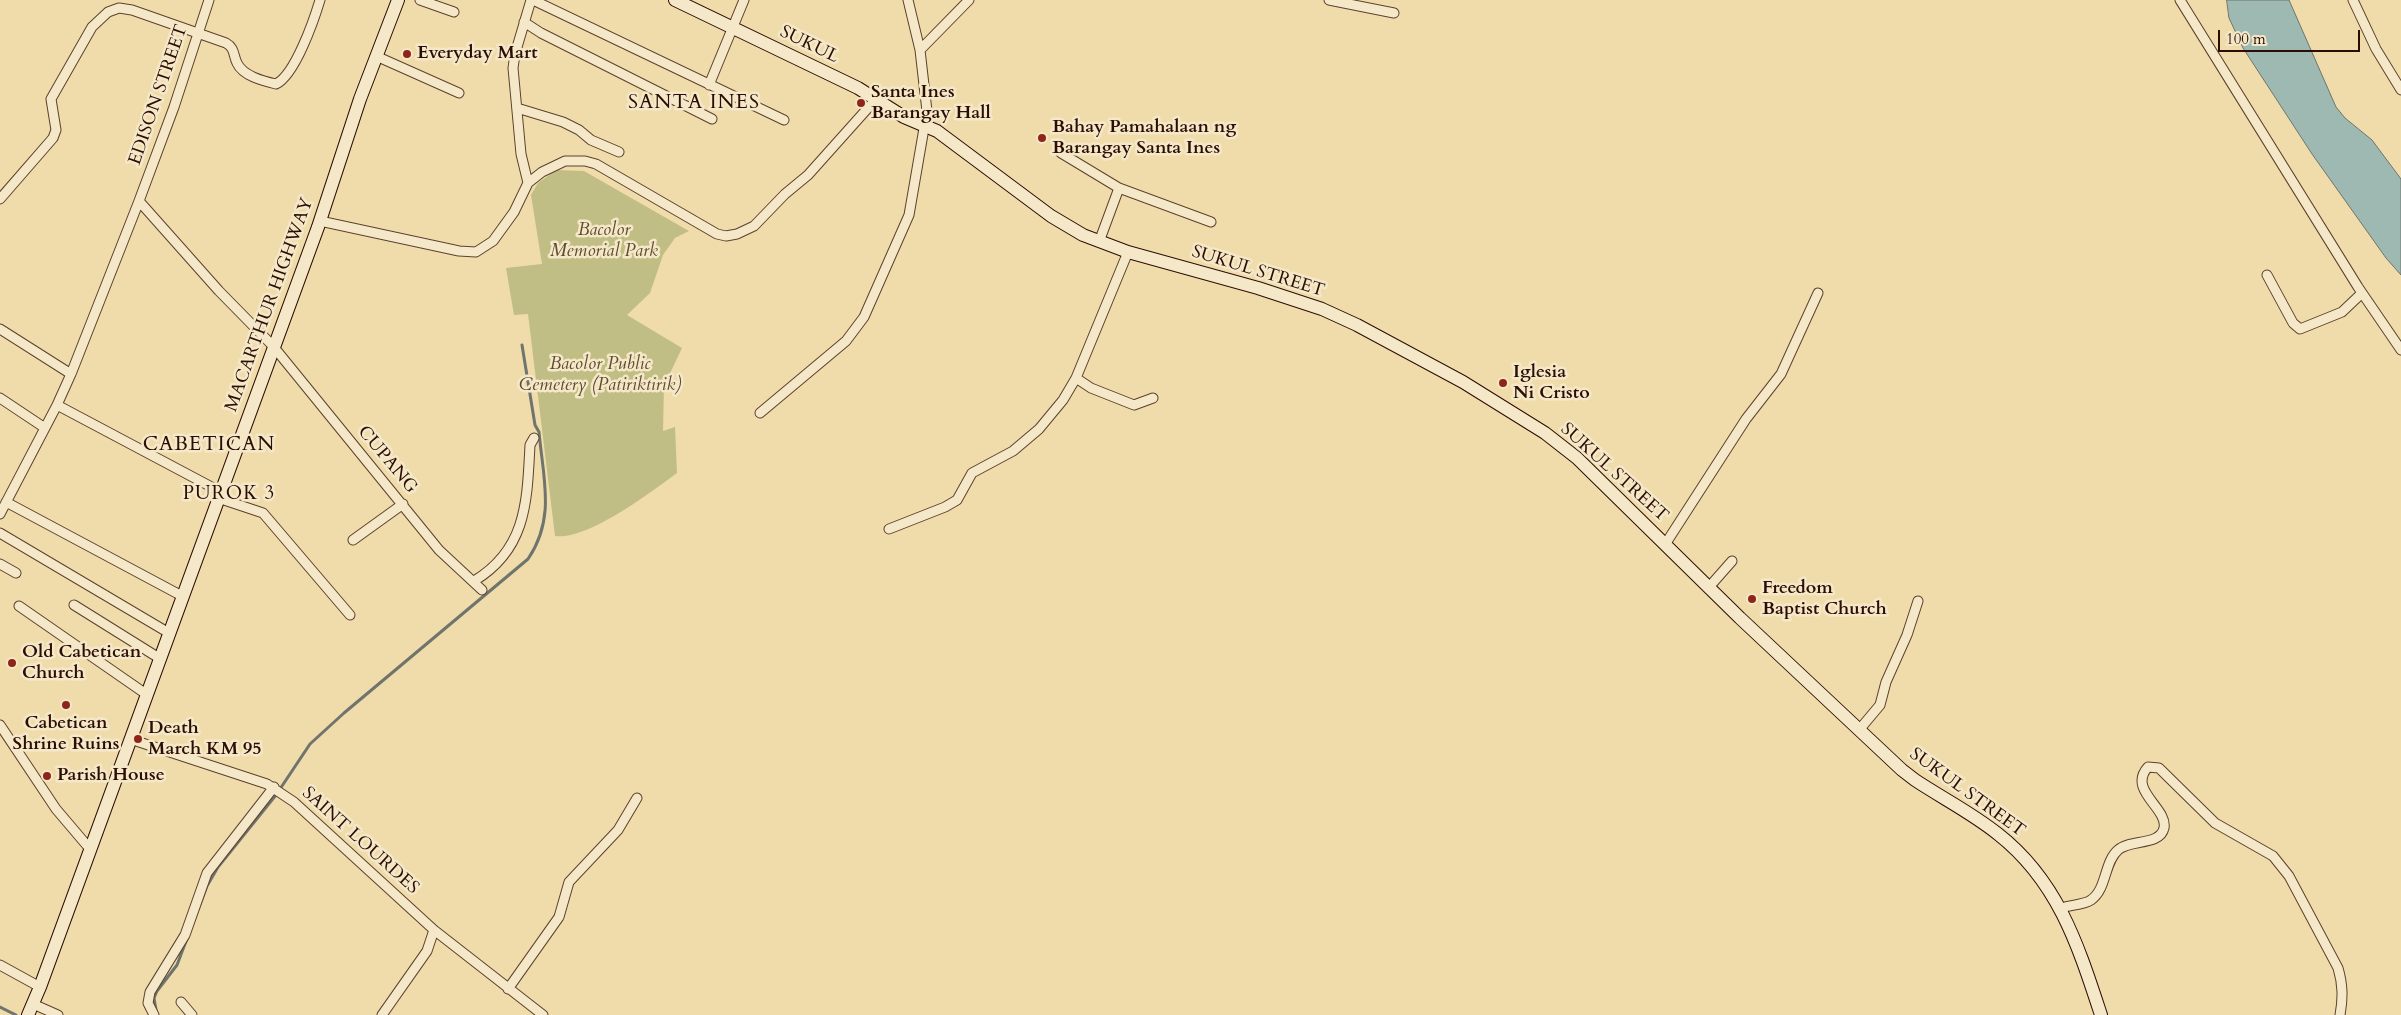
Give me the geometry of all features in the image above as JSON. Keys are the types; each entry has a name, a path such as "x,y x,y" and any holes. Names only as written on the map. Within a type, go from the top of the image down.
{"street":[{"name":"EDISON STREET","path":"0,514 58,405 71,374 139,201 209,0"},
{"path":"0,199 53,138 56,130 51,99 92,27 100,18 115,9 126,8 230,45 239,67 255,77 276,84 282,81 288,72 311,29 320,0"},
{"name":"MACARTHUR HIGHWAY","path":"30,1010 320,221 376,56 398,0"},
{"path":"420,0 454,12"},
{"path":"320,221 459,252 476,252 493,240 523,197 528,183 521,154 513,68 524,22 532,0 784,120"},
{"name":"SUKUL","path":"675,0 858,88 904,117 924,125"},
{"path":"709,85 744,0"},
{"path":"760,413 846,341 864,317 909,215 927,101 920,50 908,0"},
{"path":"920,50 969,0"},
{"path":"1329,0 1394,14"},
{"path":"2180,0 2362,293 2401,350"},
{"path":"2353,0 2376,49 2401,90"},
{"path":"524,22 541,34 712,119"},
{"path":"376,56 459,93"},
{"path":"528,183 557,164 565,161 585,161 596,164 710,231 726,236 737,234 754,226 785,194 808,175 876,99"},
{"path":"517,108 563,122 591,140 619,152"},
{"name":"SUKUL STREET","path":"924,125 943,135 1051,216 1099,242 1296,300 1357,325 1463,382 1545,434 1577,458 1616,498 1710,586 1740,618 1859,730 1915,780 1997,833 2041,878 2061,908 2078,946 2101,1015"},
{"path":"1061,153 1119,188 1211,222"},
{"path":"1099,242 1119,188"},
{"name":"CUPANG","path":"139,201 219,291 273,346 439,550 482,590"},
{"path":"889,529 945,507 957,500 972,473 1013,451 1039,429 1063,400 1076,378 1128,252"},
{"path":"2267,275 2293,323 2300,329 2342,312 2362,293"},
{"path":"1666,543 1746,419 1781,374 1818,293"},
{"path":"0,329 71,374"},
{"path":"1076,378 1091,388 1134,405 1153,398"},
{"path":"0,398 45,428"},
{"path":"58,405 219,495 263,513 350,616"},
{"path":"474,581 489,572 516,538 524,509 530,444 534,438"},
{"path":"6,502 182,596"},
{"path":"353,540 402,504"},
{"path":"0,533 169,633"},
{"path":"1710,586 1732,561"},
{"path":"0,564 16,573"},
{"path":"1859,730 1880,705 1886,682 1907,635 1918,601"},
{"path":"74,605 159,658"},
{"path":"19,606 146,694"},
{"path":"0,725 56,809 90,849"},
{"name":"SAINT LOURDES","path":"130,739 249,777 278,790 434,930 542,1015"},
{"path":"2061,908 2091,900 2100,887 2111,856 2124,845 2157,838 2162,833 2163,819 2152,804 2142,782 2144,772 2148,767 2159,768 2215,823 2273,856 2289,876 2338,968 2343,984 2340,1015"},
{"path":"154,1015 148,1003 150,992 185,935 207,873 278,790"},
{"path":"508,989 558,917 569,882 618,830 636,798"},
{"path":"382,1015 427,951 434,930"},
{"path":"0,965 40,987"},
{"path":"181,1002 192,1015"},
{"path":"30,1010 58,1015"}],"green space":[{"name":"Bacolor Public Cemetery (Patiriktirik)","path":"556,170 584,171 689,231 675,238 663,255 650,293 627,315 682,348 664,386 663,431 675,427 677,473 618,514 584,531 568,536 555,536 528,314 514,315 506,268 542,264 531,195 538,183"}],"water":[{"path":"2227,0 2289,0 2336,107 2345,118 2372,140 2401,179 2401,275 2386,258 2312,154 2243,48 2229,18"}],"waterway":[{"path":"156,1010 154,998 157,991 177,965 207,886 218,867 276,795 310,744 344,713 528,559 537,544 545,513 545,482 539,432 535,425 522,345"},
{"path":"0,1007 16,1015"}],"place":[{"name":"Everyday Mart","path":"407,54"},
{"name":"Santa Ines Barangay Hall","path":"861,103"},
{"name":"Bahay Pamahalaan ng Barangay Santa Ines","path":"1042,138"},
{"name":"Iglesia Ni Cristo","path":"1503,383"},
{"name":"Freedom Baptist Church","path":"1752,599"},
{"name":"Old Cabetican Church","path":"12,663"},
{"name":"Cabetican Shrine Ruins","path":"66,705"},
{"name":"Death March KM 95","path":"138,739"},
{"name":"Parish House","path":"47,776"}],"district":[{"name":"SANTA INES","path":"694,103"},
{"name":"CABETICAN","path":"209,445"},
{"name":"PUROK 3","path":"229,495"}],"park label":[{"name":"Bacolor Memorial Park","path":"604,241"}]}
